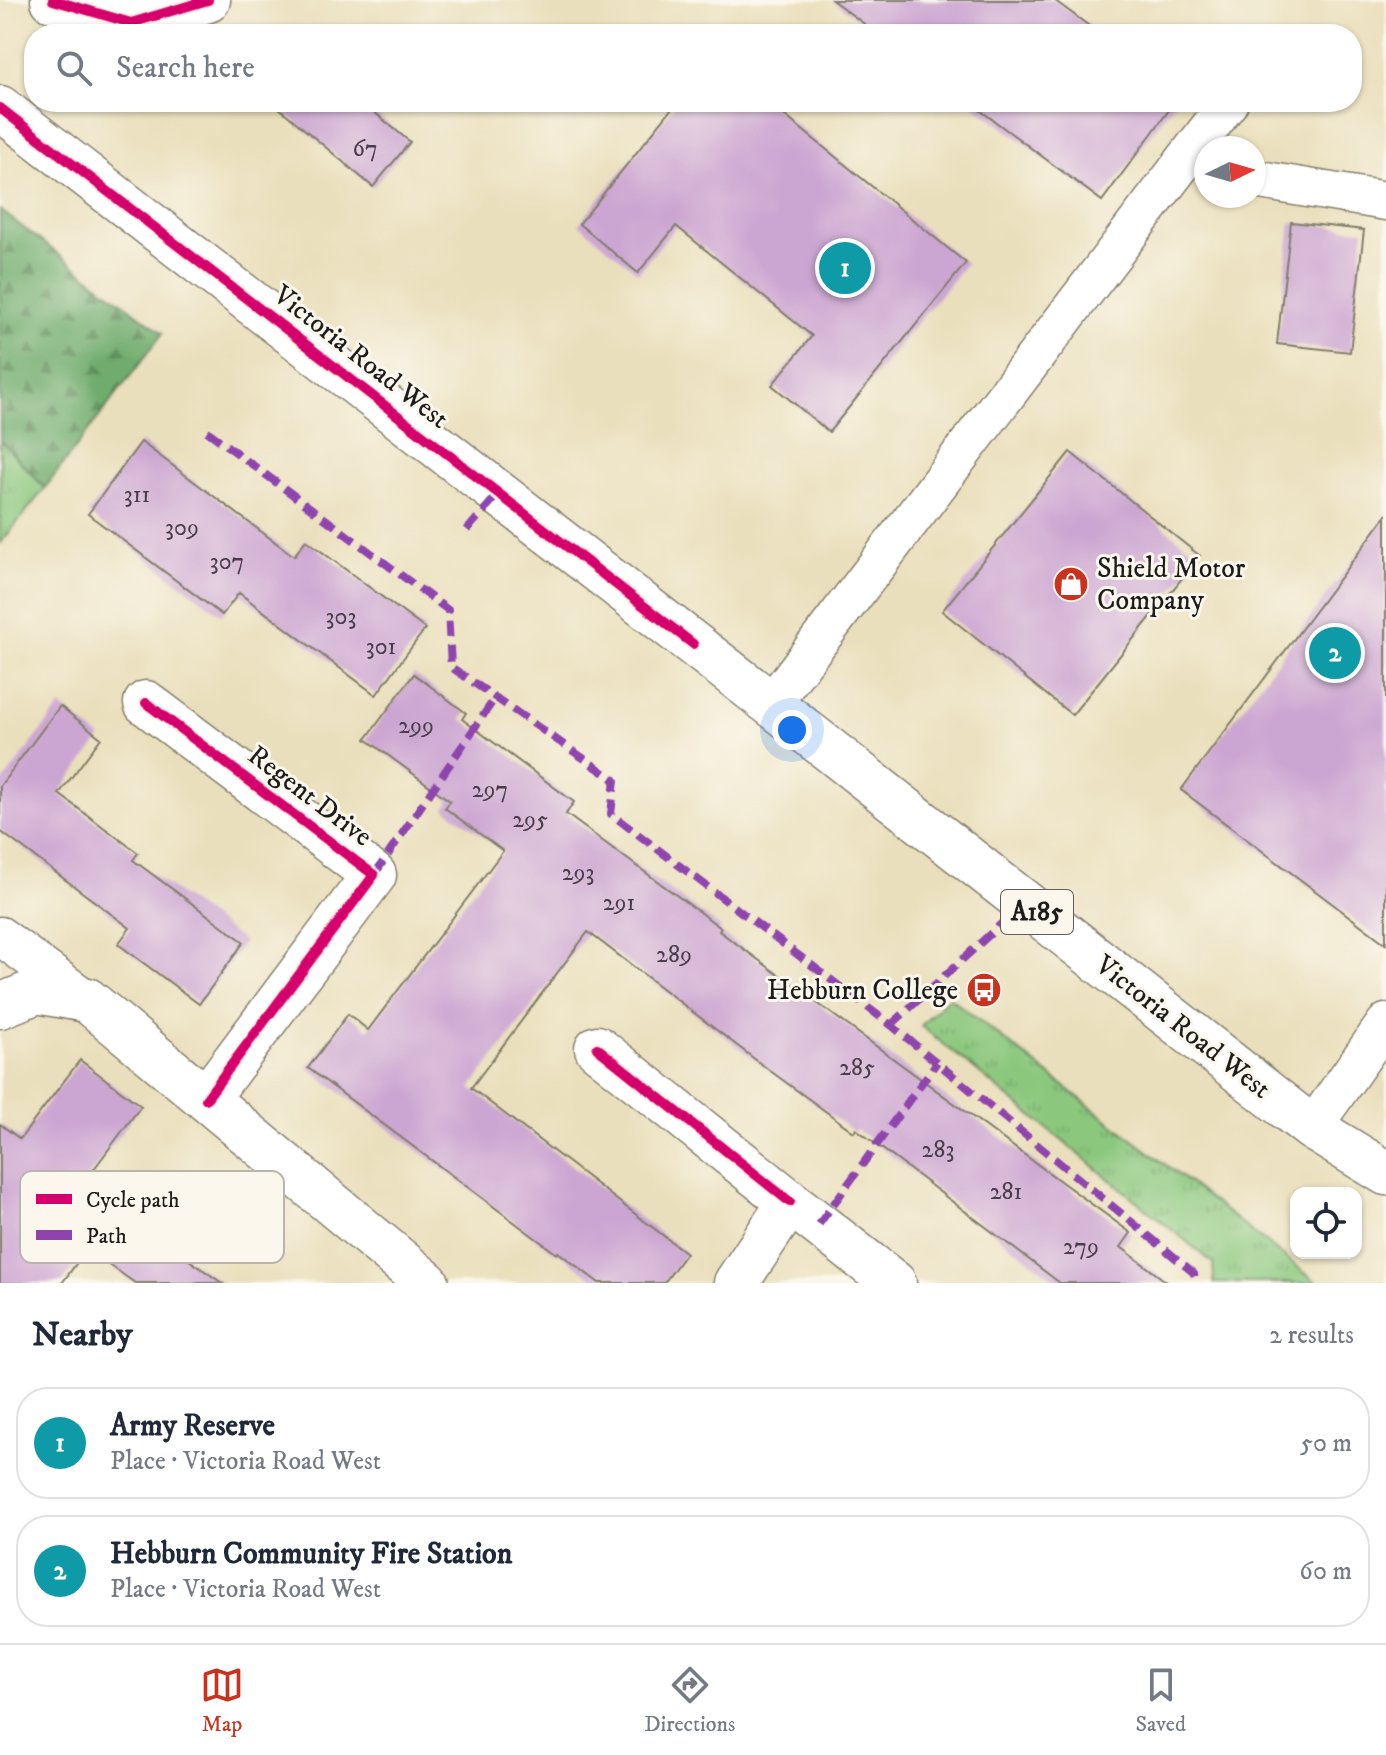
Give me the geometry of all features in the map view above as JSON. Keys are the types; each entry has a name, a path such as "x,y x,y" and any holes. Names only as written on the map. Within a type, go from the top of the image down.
{"street":[{"path":"53,0 131,23 208,0"},
{"name":"Victoria Road West","path":"0,108 771,704 1312,1128 1386,1173"},
{"name":"Regent Drive","path":"146,703 374,875 206,1099"},
{"path":"0,1006 37,991 87,1000 427,1283"},
{"path":"597,1048 894,1283"},
{"path":"736,1283 790,1202"}],"lane":[{"path":"771,704 1193,169 1224,112"},
{"path":"1266,181 1386,201"},
{"path":"0,936 87,1000"},
{"path":"1312,1128 1386,1023"}],"green space":[{"path":"0,210 163,333 45,488 0,440"},
{"path":"0,429 45,488 0,544"},
{"path":"949,997 1318,1283 1214,1283 1213,1263 921,1026"}],"building":[{"path":"832,0 1054,0 1086,24 864,24"},
{"path":"284,112 374,112 410,142 373,187"},
{"path":"669,112 780,112 966,263 829,432 772,385 812,336 676,226 638,273 579,224"},
{"path":"982,112 1168,112 1102,201"},
{"path":"1291,222 1364,230 1350,352 1277,344"},
{"path":"141,442 294,556 306,540 425,629 376,695 239,593 222,615 88,514"},
{"name":"Shield Motor Company","path":"1070,452 1200,556 1072,715 942,611"},
{"path":"1386,516 1386,944 1181,790"},
{"path":"414,674 466,713 462,719 574,802 566,814 721,928 719,931 1131,1233 1121,1247 1168,1283 1060,1283 856,1129 854,1132 769,1070 588,932 471,1088 686,1253 664,1283 599,1283 308,1068 348,1014 368,1030 503,851 445,808 450,801 366,739"},
{"path":"60,706 101,738 59,794 138,853 133,860 244,942 199,1004 118,944 130,928 0,831 0,786"},
{"path":"80,1060 141,1106 92,1171 20,1171 20,1263 77,1263 62,1283 0,1283 0,1124 20,1139"},
{"path":"107,1263 193,1263 222,1283 135,1283"}],"marked path":[{"path":"207,431 448,610 451,667 615,780 611,814 891,1025 1194,1273 1195,1283"},
{"path":"467,530 499,493"},
{"path":"374,875 495,698"},
{"path":"891,1025 1025,902"},
{"path":"819,1224 937,1062"}],"cycle path":[{"path":"53,0 131,23 208,0"},
{"path":"0,108 693,644"},
{"path":"146,703 374,875 206,1099"},
{"path":"597,1048 790,1202"}],"place":[{"name":"Army Reserve","path":"845,268"},
{"name":"Shield Motor Company","path":"1071,584"},
{"name":"Hebburn Community Fire Station","path":"1335,653"},
{"name":"Hebburn College","path":"984,990"}]}
